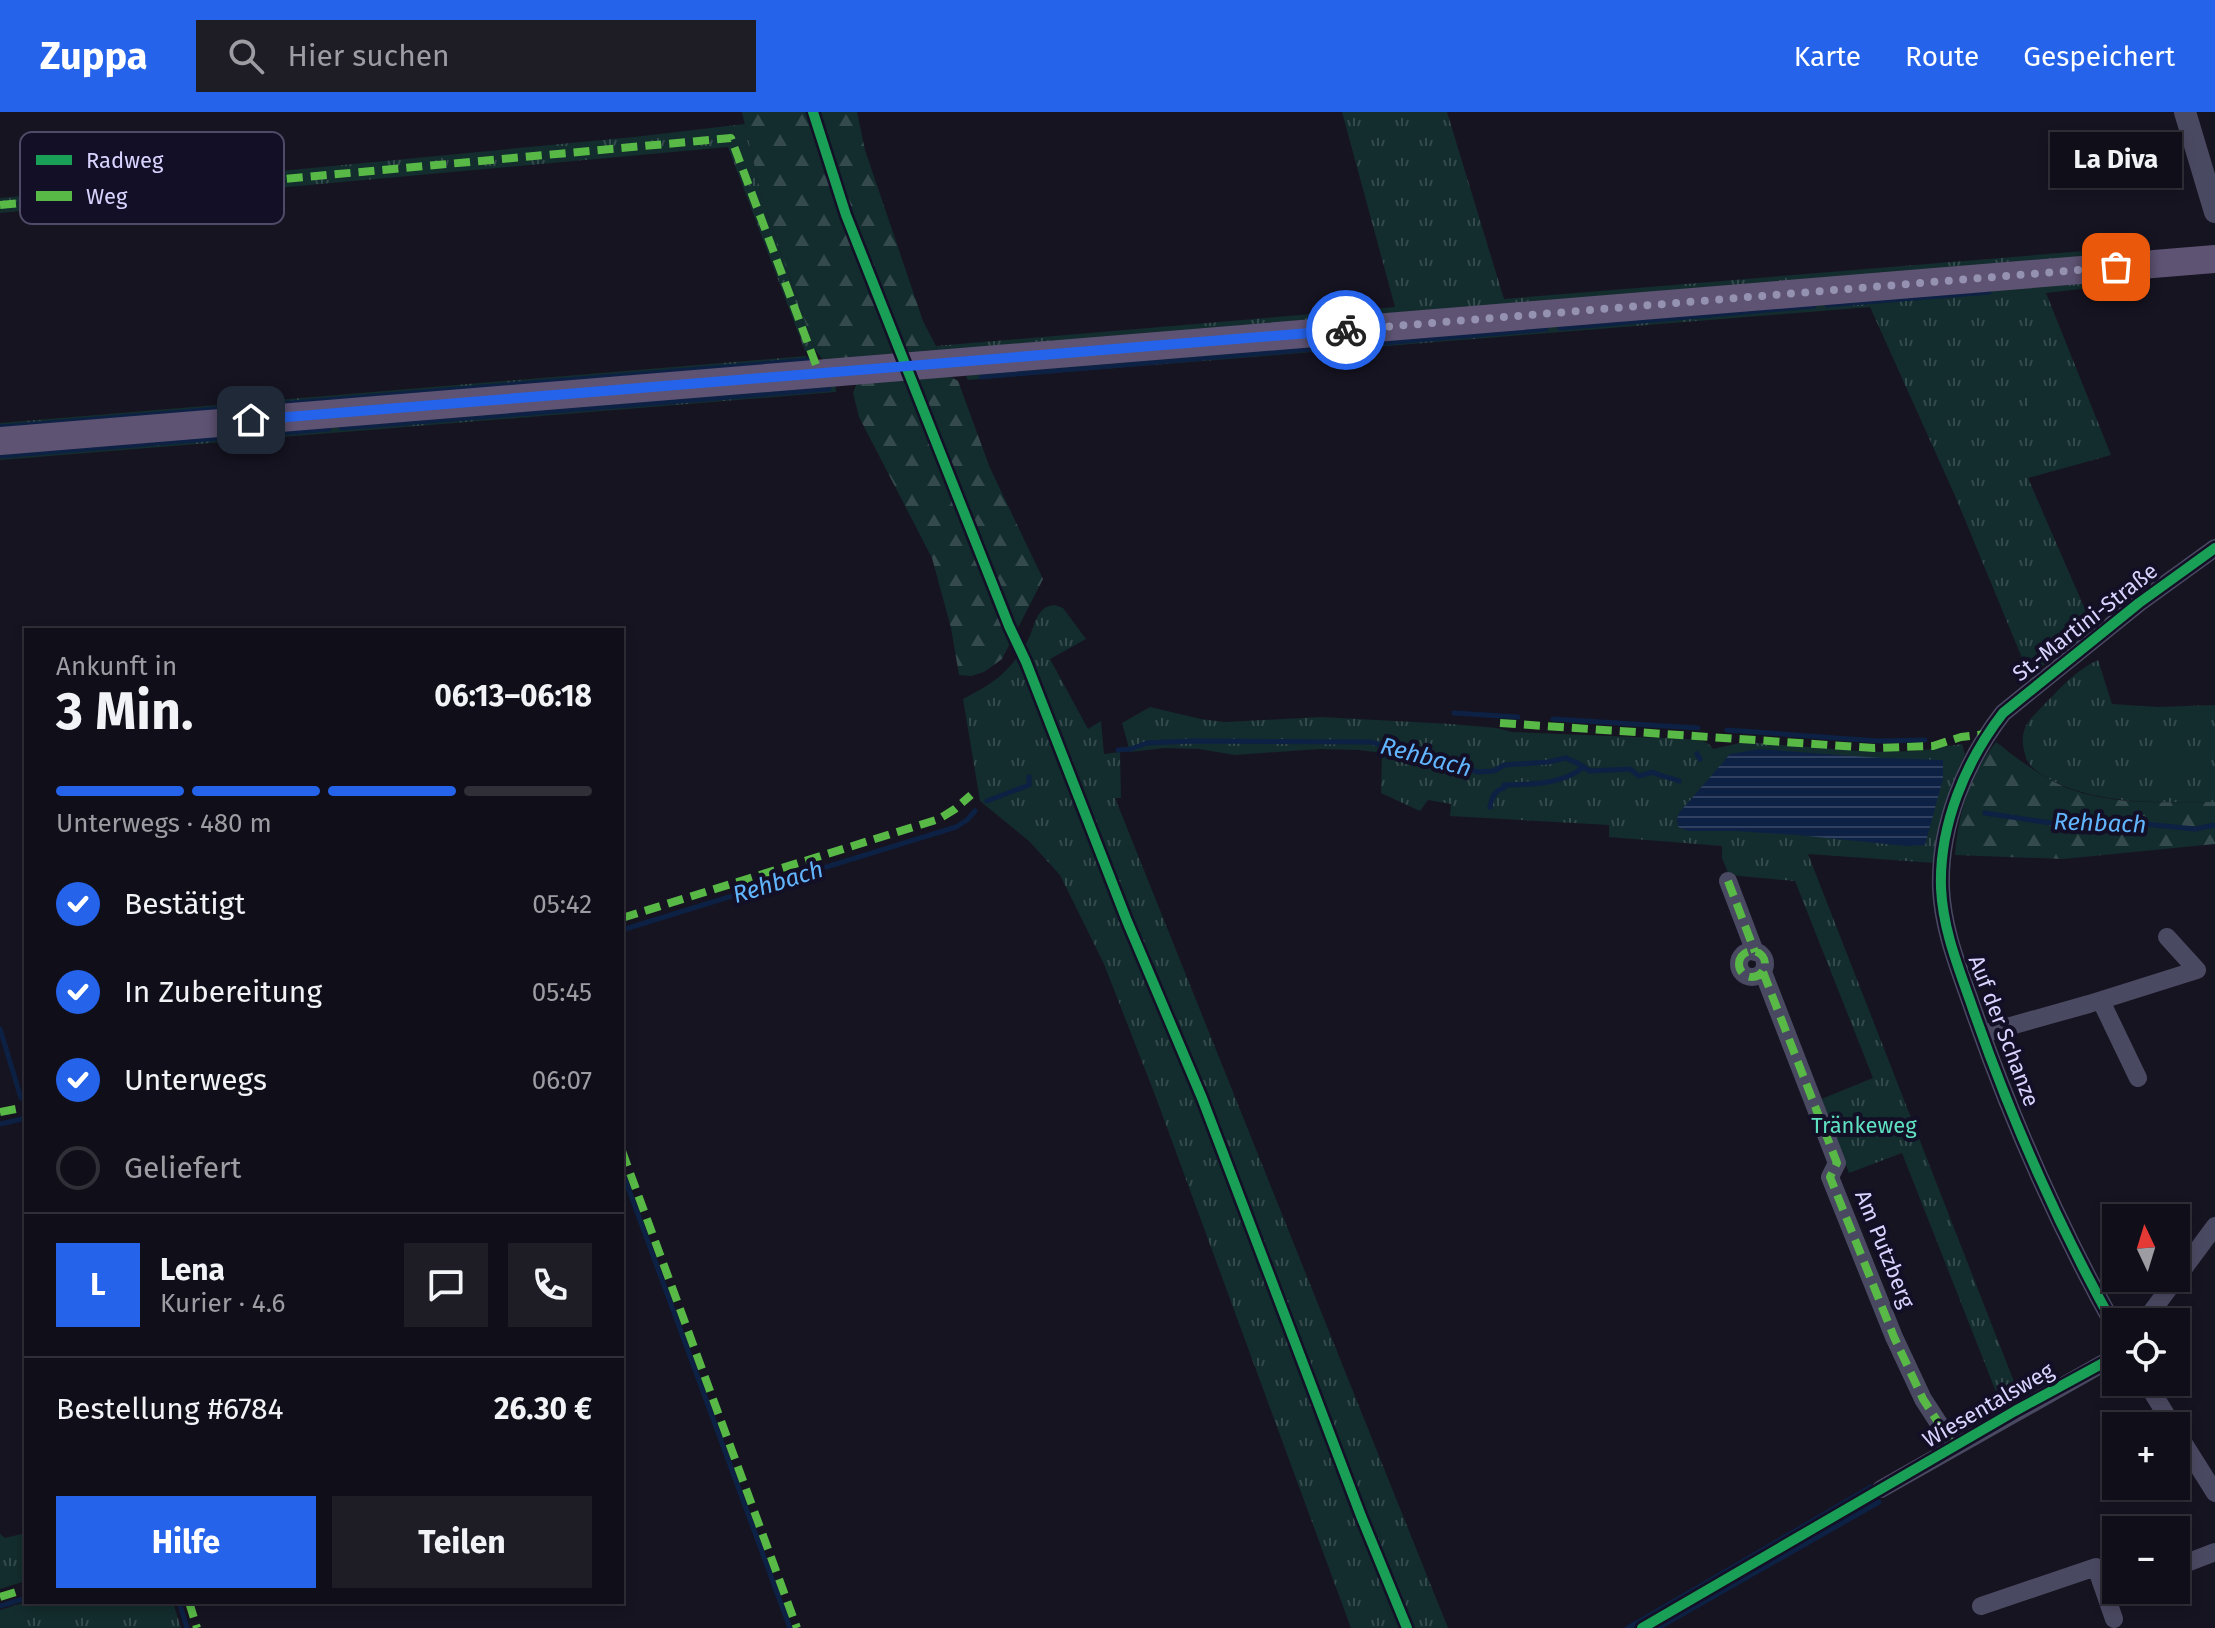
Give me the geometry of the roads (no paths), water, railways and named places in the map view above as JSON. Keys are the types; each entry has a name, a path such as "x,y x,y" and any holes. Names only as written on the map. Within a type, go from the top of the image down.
{"main road":[{"path":"0,441 2215,259"}],"street":[{"path":"2185,112 2215,212"},
{"name":"St.-Martini-Straße","path":"1986,734 2003,713 2139,603 2215,548"},
{"name":"Auf der Schanze","path":"1986,734 1957,795 1943,857 1941,885 1946,929 1982,1034 2034,1162 2105,1308"},
{"name":"Am Putzberg","path":"1728,881 1755,952 1747,952 1741,957 1740,969 1749,977 1757,977 1763,972 1837,1163 1830,1177 1888,1323 1923,1399 1954,1447"},
{"path":"1982,1034 2197,970 2167,937"},
{"path":"2101,1001 2138,1078"},
{"path":"2154,1308 2215,1226"},
{"name":"Wiesentalsweg","path":"1881,1489 2102,1364"},
{"path":"2190,1453 2215,1493"},
{"path":"2190,1562 2215,1552"},
{"path":"1981,1606 2096,1567 2102,1577"},
{"path":"2112,1604 2114,1619"}],"water":[{"path":"1759,749 1943,760 1943,779 1925,845 1735,831 1689,831 1678,827 1679,813 1730,754"}],"waterway":[{"path":"1827,305 1989,292"},
{"path":"1560,328 1814,306"},
{"path":"981,377 1546,329"},
{"path":"0,427 808,360"},
{"path":"341,428 829,389"},
{"path":"0,456 329,429"},
{"path":"1454,713 1518,717"},
{"path":"1553,719 1698,728"},
{"path":"1727,730 1878,741 1925,740"},
{"name":"Rehbach","path":"1118,750 1147,743 1194,741 1371,742 1478,772 1494,771 1504,765 1566,758 1590,771 1630,769 1639,776 1653,772 1679,781"},
{"path":"1697,754 1700,759"},
{"path":"1490,807 1494,795 1504,785 1556,780 1584,767"},
{"name":"Rehbach","path":"987,801 1029,785 1029,777"},
{"name":"Rehbach","path":"624,929 956,827 975,811"},
{"name":"Rehbach","path":"1985,813 2084,828 2103,820 2195,829 2215,825"},
{"path":"0,1029 21,1098"},
{"path":"0,1124 24,1118"},
{"path":"624,1176 790,1628"},
{"path":"1628,1628 1871,1487"},
{"path":"1658,1628 1879,1502"},
{"path":"0,1606 24,1599"},
{"path":"180,1604 187,1628"}],"place":[{"name":"La Diva","path":"2116,267"}],"park label":[{"name":"Tränkeweg","path":"1864,1125"}]}
